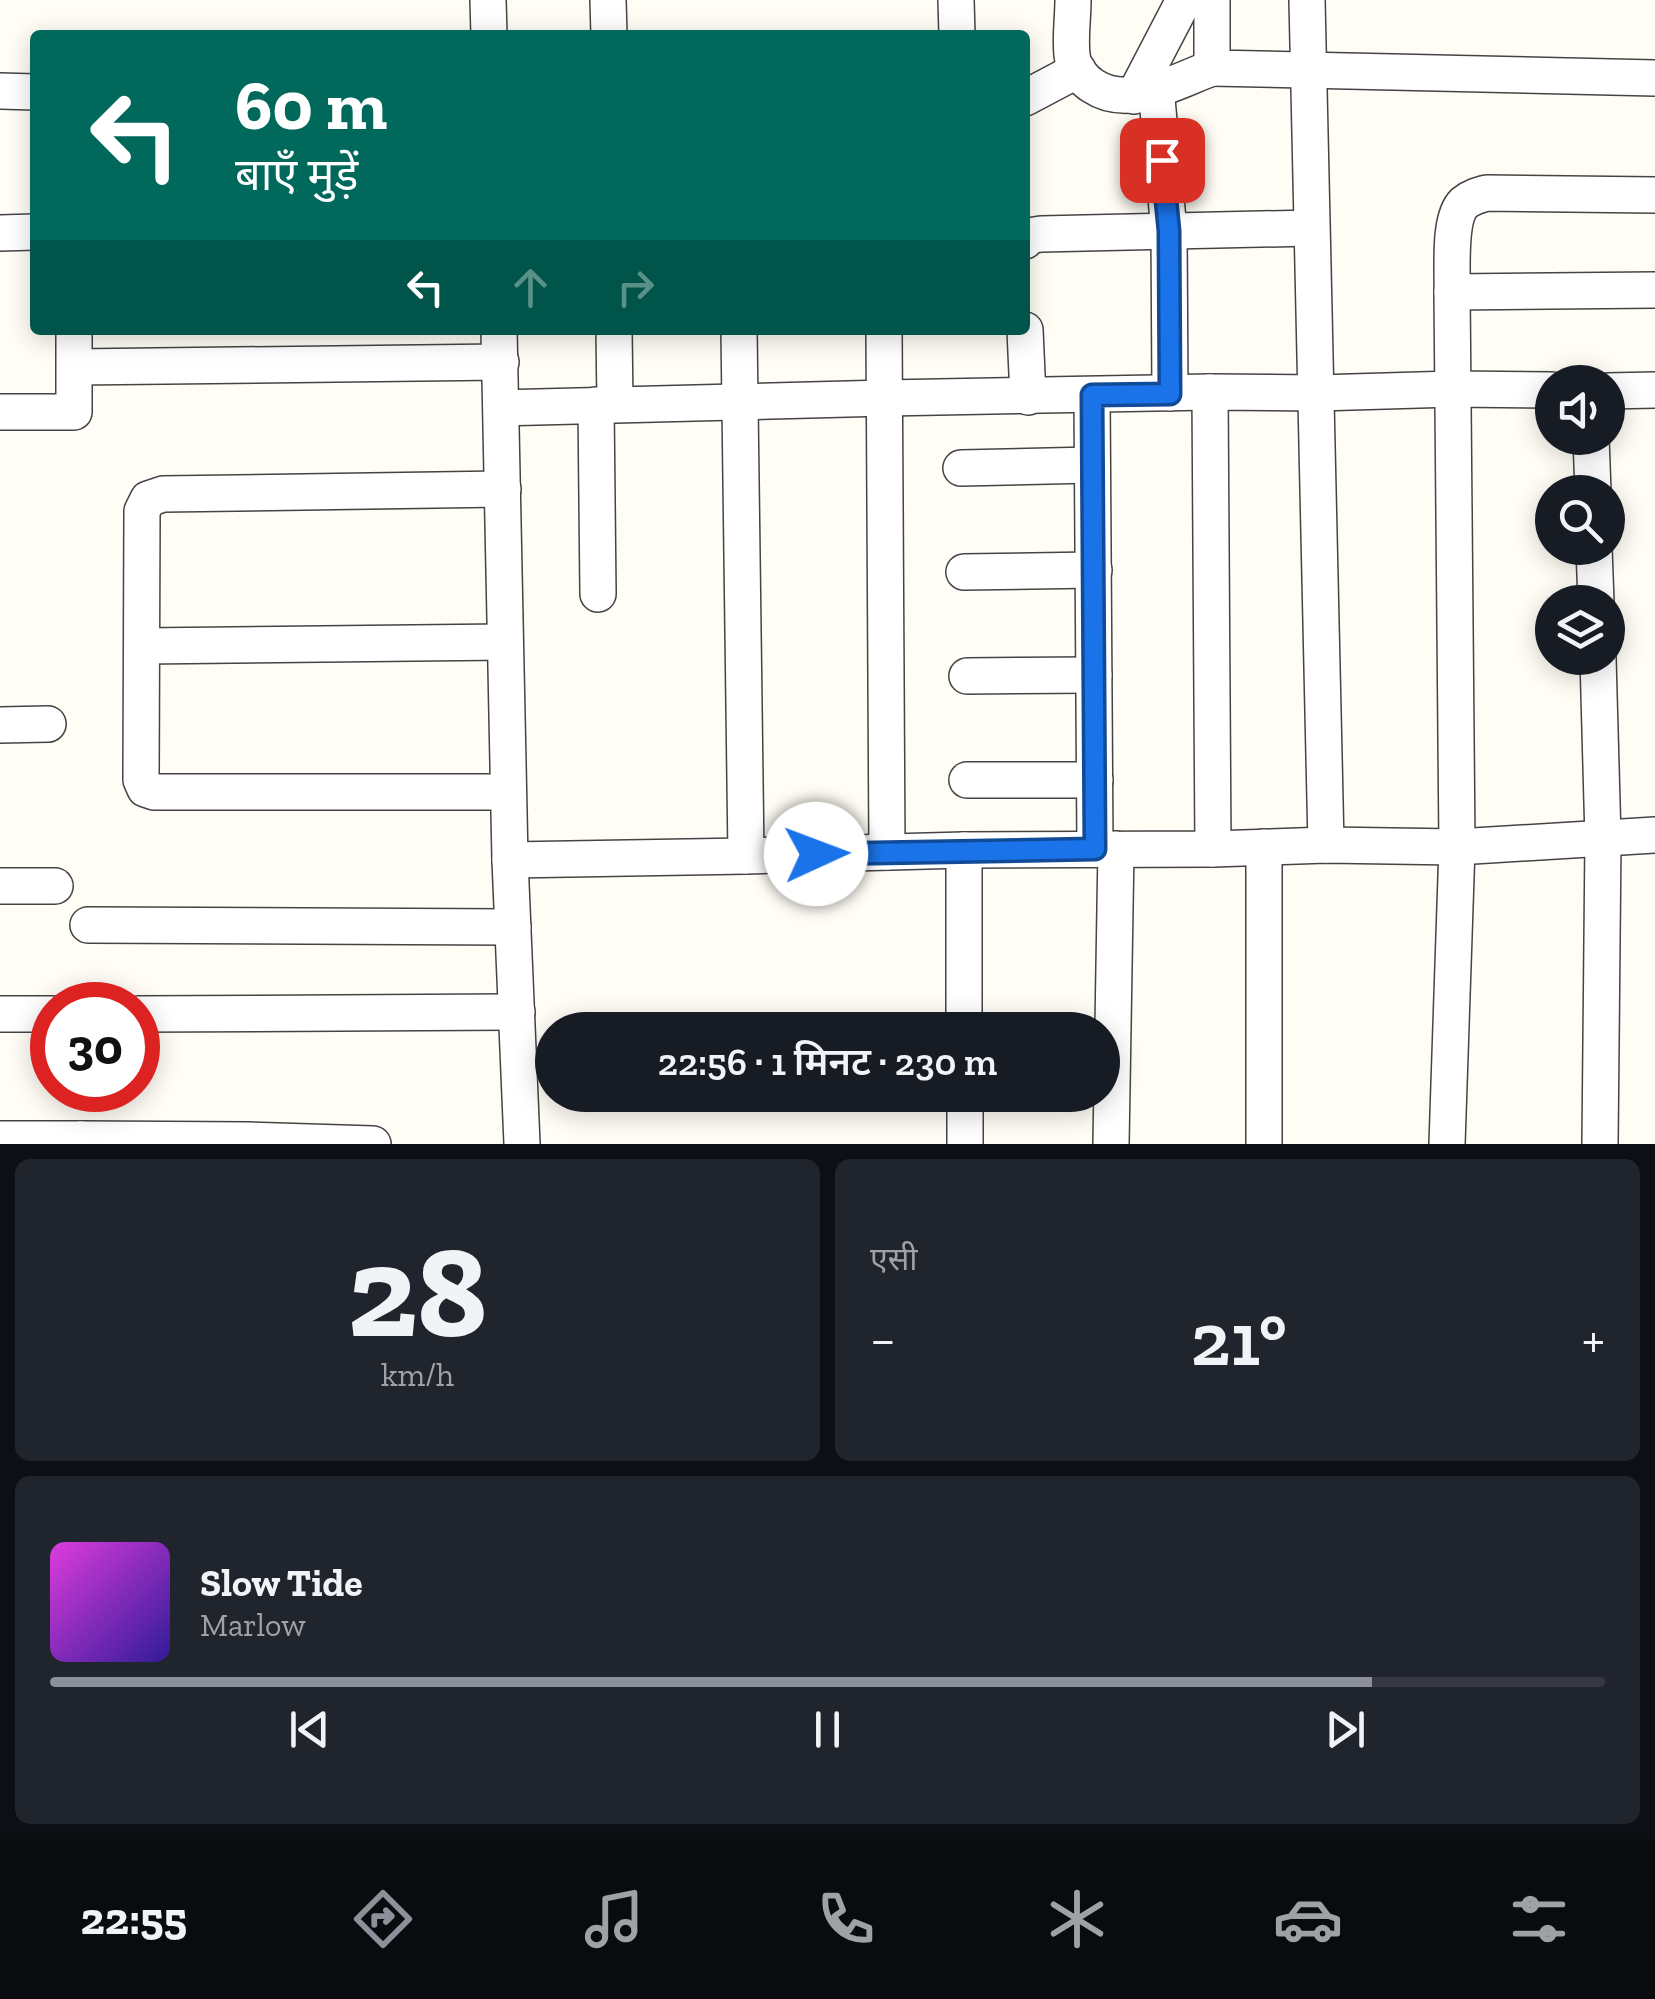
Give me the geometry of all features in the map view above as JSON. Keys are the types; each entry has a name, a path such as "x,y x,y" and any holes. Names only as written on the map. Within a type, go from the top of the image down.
{"street":[{"path":"488,0 489,30"},
{"path":"608,0 609,30"},
{"path":"956,0 956,30"},
{"path":"1073,0 1072,59 1084,80 1098,90 1119,96 1145,92 1212,68 1655,78"},
{"path":"1170,394 1169,231 1145,92 1184,0"},
{"path":"1212,0 1212,68"},
{"path":"1308,0 1326,845"},
{"path":"1030,95 1078,70"},
{"path":"0,91 30,92"},
{"path":"1447,1144 1457,847 1452,292 1455,218 1462,204 1487,194 1655,195"},
{"path":"1030,236 1311,228"},
{"path":"0,233 30,232"},
{"path":"1452,292 1655,290"},
{"path":"0,412 74,412 74,335"},
{"path":"598,594 606,405 613,335"},
{"path":"739,335 746,856"},
{"path":"884,335 887,852"},
{"path":"1025,335 1028,397"},
{"path":"75,367 500,346 508,792 522,1144"},
{"path":"502,408 1210,392 1535,390"},
{"path":"1625,390 1655,390"},
{"path":"1210,392 1214,849"},
{"path":"1092,395 1095,780 1105,849 1111,1144"},
{"path":"961,468 1092,465"},
{"path":"503,490 162,494 148,499 142,511 141,780 145,789 154,792 508,792"},
{"path":"964,572 1094,570"},
{"path":"143,646 505,642"},
{"path":"967,676 1094,674"},
{"path":"1598,675 1605,1143"},
{"path":"0,725 48,724"},
{"path":"967,780 1095,780"},
{"path":"510,860 1326,845 1457,847 1655,836"},
{"path":"1264,847 1264,1144"},
{"path":"964,850 964,1012"},
{"path":"0,886 54,886"},
{"path":"88,926 513,927"},
{"path":"160,1014 517,1012"},
{"path":"0,1014 30,1014"},
{"path":"964,1112 965,1144"},
{"path":"0,1139 374,1144"}],"route":[{"path":"816,854 1095,849 1092,395 1170,394 1169,231 1162,160"}]}
